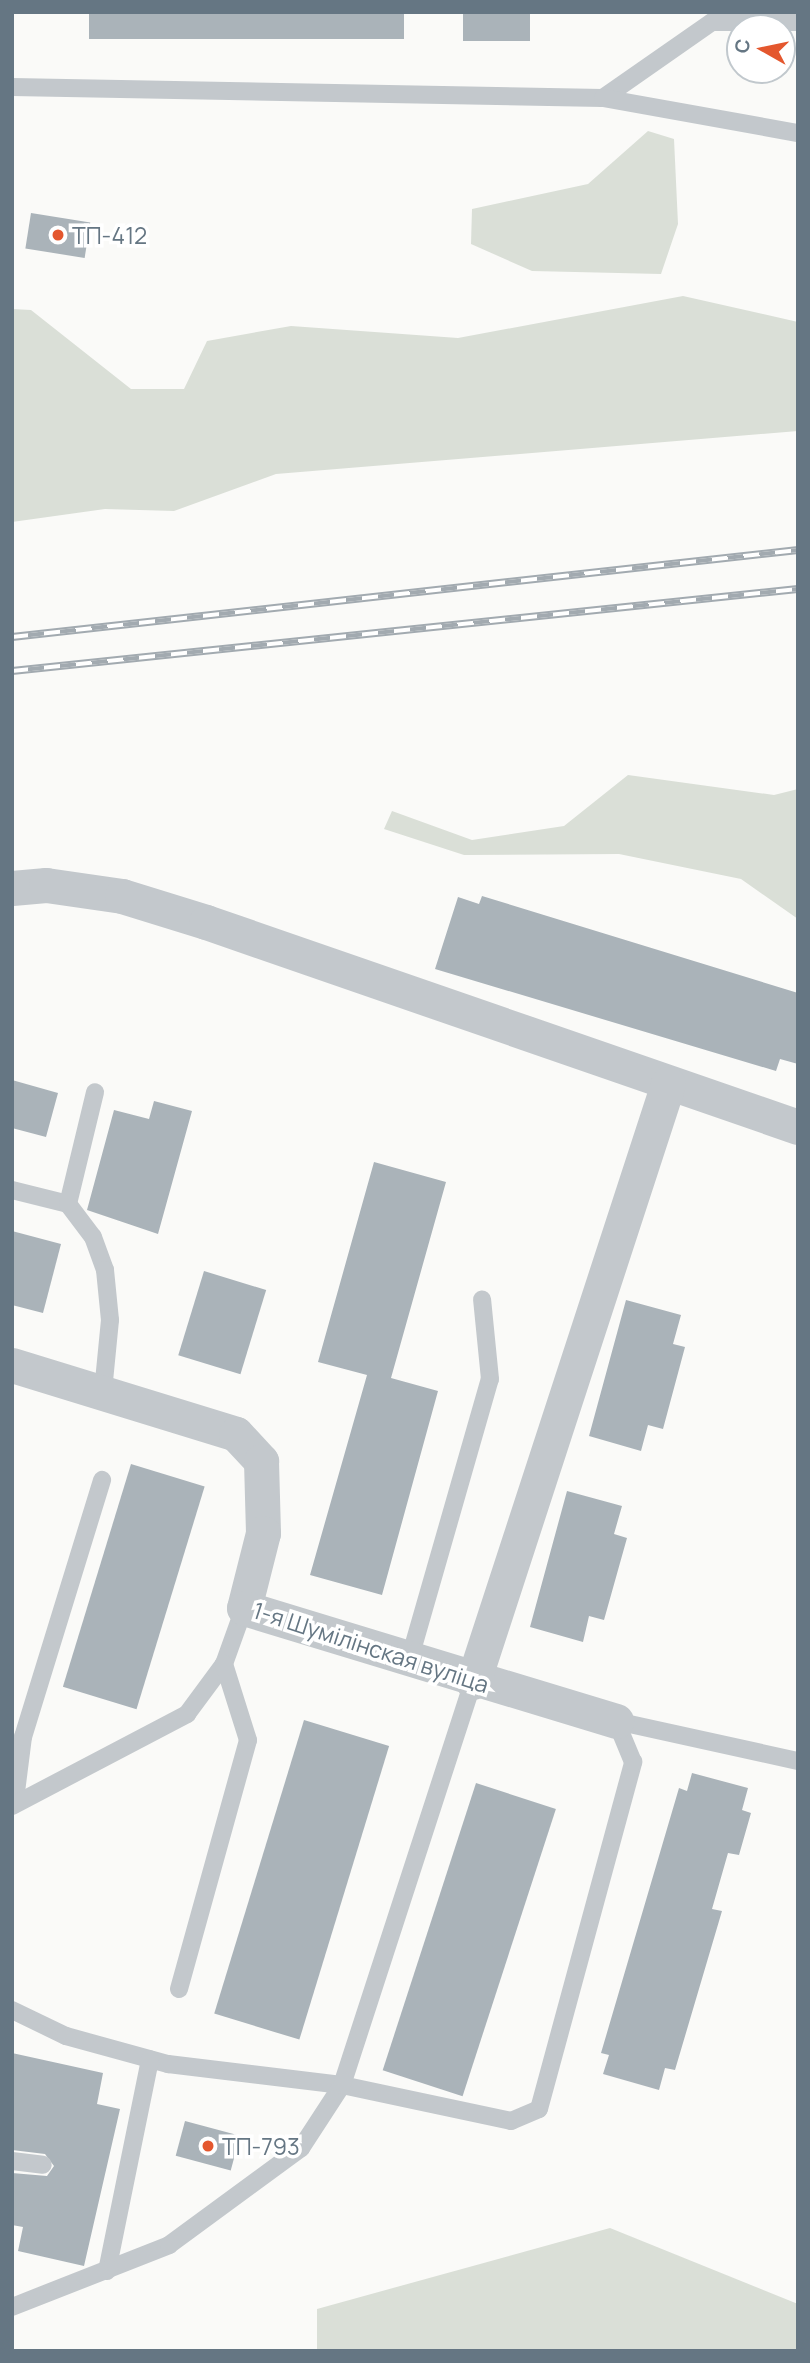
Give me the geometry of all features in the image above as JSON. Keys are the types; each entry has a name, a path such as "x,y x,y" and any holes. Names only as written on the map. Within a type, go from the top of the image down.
{"street":[{"path":"12,888 46,885 134,900 798,1127"},
{"path":"473,1682 668,1084"},
{"name":"1-я Шумілінская вуліца","path":"12,1365 236,1434 261,1461 263,1533 244,1608 473,1682 616,1721"}],"lane":[{"path":"603,98 712,22 798,22"},
{"path":"12,87 603,98 798,133"},
{"path":"68,1204 95,1092"},
{"path":"12,1190 68,1204 93,1237 105,1270 110,1320 103,1391"},
{"path":"409,1661 490,1379 482,1299"},
{"path":"14,1803 23,1737 102,1480"},
{"path":"14,1803 187,1714 224,1664 244,1608"},
{"path":"179,1989 248,1740 224,1664"},
{"path":"12,2307 107,2271 178,2238 300,2148 341,2085 473,1682"},
{"path":"616,1721 798,1761"},
{"path":"12,2010 66,2036 150,2059 341,2085 511,2121 539,2109 633,1762 616,1721"},
{"path":"107,2271 150,2059"},
{"path":"12,2161 43,2165"}],"shaded area":[{"path":"648,131 674,139 678,224 661,274 532,271 471,244 472,209 588,184"},
{"path":"683,296 798,322 798,431 276,474 174,511 105,509 12,522 12,309 31,310 131,389 184,389 207,341 291,326 458,338"},
{"path":"628,775 774,795 798,789 798,919 741,879 619,854 464,855 384,829 392,811 472,840 564,826"},
{"path":"610,2228 798,2304 798,2351 317,2351 317,2309"}],"building":[{"path":"89,12 404,12 404,39 89,39"},
{"path":"463,12 530,12 530,41 463,41"},
{"name":"ТП-412","path":"31,213 90,222 85,258 25,249"},
{"path":"482,896 798,993 798,1064 780,1059 776,1071 435,969 458,897 479,904"},
{"path":"12,1080 58,1093 46,1137 12,1128"},
{"path":"154,1101 192,1111 158,1234 87,1210 114,1110 149,1119"},
{"path":"374,1162 446,1182 391,1378 438,1391 382,1595 310,1575 367,1375 318,1362"},
{"path":"12,1231 61,1244 43,1313 12,1305"},
{"path":"204,1271 266,1290 240,1374 178,1355"},
{"path":"626,1300 681,1315 673,1344 685,1347 663,1429 648,1425 641,1451 589,1436"},
{"path":"131,1464 205,1487 137,1709 63,1687"},
{"path":"567,1491 622,1506 614,1534 627,1538 604,1620 589,1616 583,1642 530,1627"},
{"path":"304,1720 389,1746 299,2040 214,2014"},
{"path":"692,1773 748,1788 742,1810 751,1813 739,1855 728,1853 712,1909 722,1911 675,2070 665,2068 659,2090 603,2074 609,2055 601,2053 679,1788 687,1791"},
{"path":"476,1783 556,1809 463,2096 383,2070"},
{"path":"12,2053 103,2073 97,2104 120,2109 84,2266 18,2251 23,2227 12,2225 12,2173 47,2176 54,2166 45,2154 12,2150"},
{"name":"ТП-793","path":"185,2121 240,2136 231,2171 176,2156"}],"railway":[{"path":"12,637 798,550"},
{"path":"12,671 798,589"}],"place":[{"name":"ТП-412","path":"58,235"},
{"name":"ТП-793","path":"208,2146"}]}
